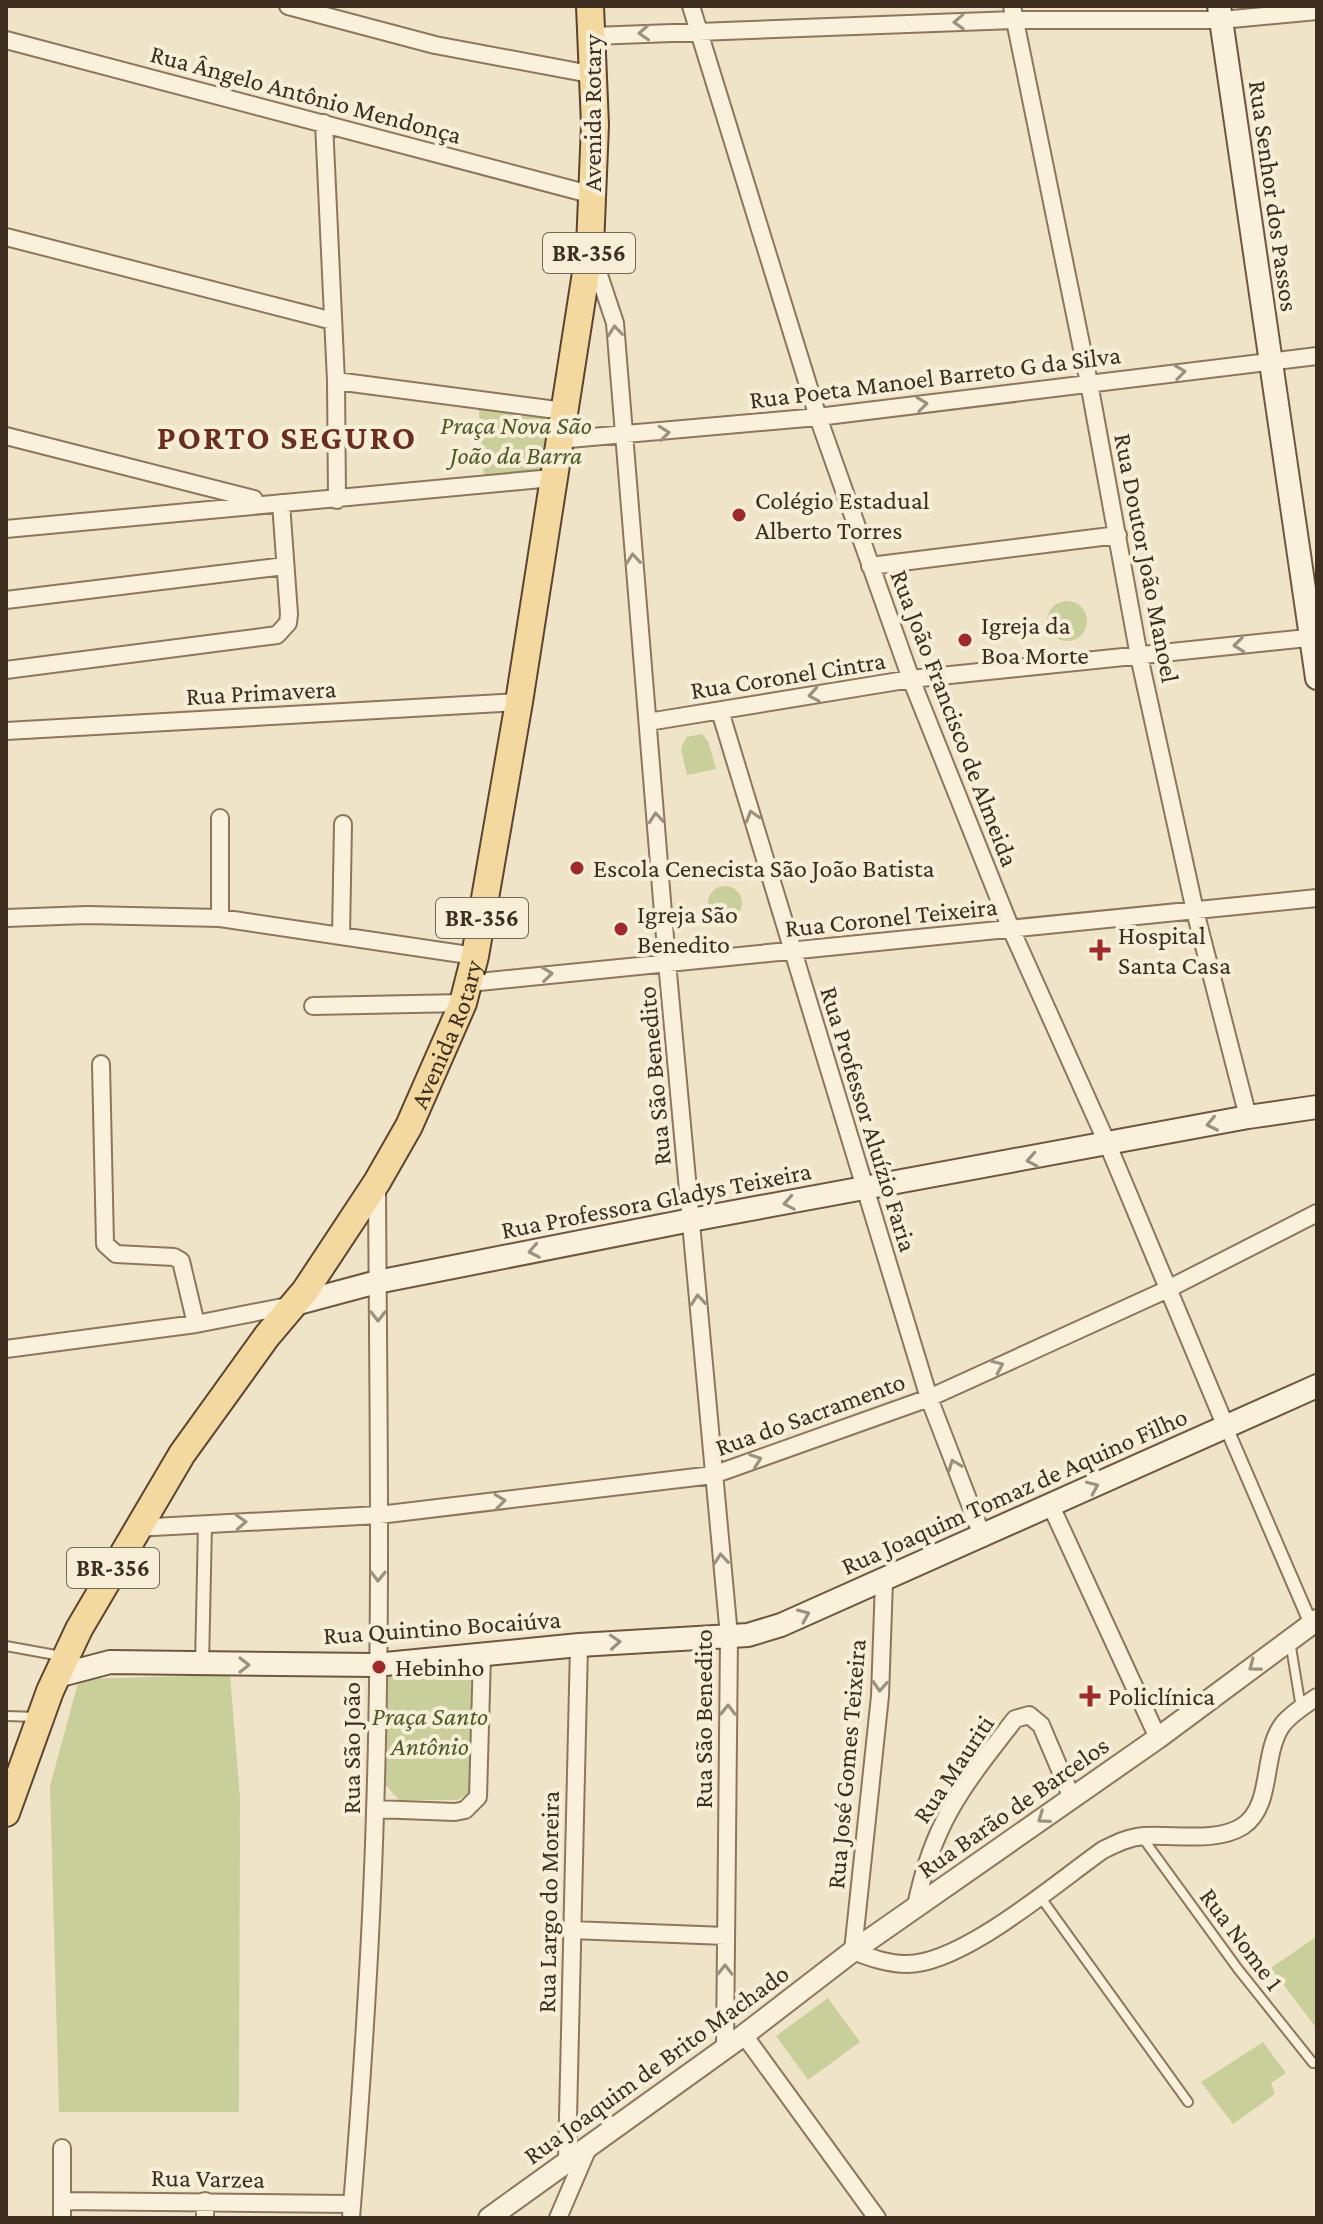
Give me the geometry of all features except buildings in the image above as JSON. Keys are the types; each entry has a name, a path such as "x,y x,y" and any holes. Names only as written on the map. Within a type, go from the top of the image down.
{"main road":[{"name":"Avenida Rotary","path":"6,1813 61,1667 135,1528 182,1454 295,1304 377,1182 409,1126 466,993 519,702 590,247 595,75 590,6"},
{"name":"Rua Senhor dos Passos","path":"1220,13 1317,678"},
{"name":"Rua Professora Gladys Teixeira","path":"295,1304 377,1282 691,1220 1248,1117 1317,1107"},
{"name":"Rua Joaquim Tomaz de Aquino Filho","path":"729,1636 781,1625 983,1538 1317,1386"},
{"path":"79,1629 96,1652 110,1662"},
{"name":"Rua Quintino Bocaiúva","path":"61,1667 110,1662 375,1665 579,1645 729,1636"}],"street":[{"path":"288,6 435,45 595,75"},
{"name":"Rua João Francisco de Almeida","path":"691,6 818,417 911,679 1011,929 1108,1145 1166,1290 1226,1427"},
{"path":"593,36 1013,13 1317,11"},
{"name":"Rua Doutor João Manoel","path":"1013,13 1089,383 1139,656 1195,911 1248,1117"},
{"name":"Rua Ângelo Antônio Mendonça","path":"6,40 593,195"},
{"path":"324,123 336,381 337,500"},
{"path":"6,237 333,321"},
{"name":"Rua São Benedito","path":"590,247 615,323 667,962 729,1636 725,2048"},
{"name":"Rua Poeta Manoel Barreto G da Silva","path":"558,440 622,437 818,417 1317,356"},
{"path":"336,381 564,411"},
{"path":"6,436 274,503"},
{"path":"6,529 552,478"},
{"path":"6,670 277,635 288,623 285,566 274,503"},
{"path":"870,566 1118,535"},
{"path":"6,600 285,566"},
{"name":"Rua Coronel Cintra","path":"648,722 911,679 1313,638"},
{"name":"Rua Primavera","path":"6,731 519,702"},
{"name":"Rua Professor Aluízio Faria","path":"720,711 929,1398 983,1538"},
{"path":"220,818 220,918"},
{"path":"341,936 343,824"},
{"name":"Rua Coronel Teixeira","path":"313,1006 466,993 667,962 1317,898"},
{"path":"6,918 87,915 220,918 475,956"},
{"path":"101,1064 105,1244 116,1254 174,1257 181,1261 196,1324"},
{"name":"Rua São João","path":"352,2211 369,1973 375,1809 379,1515 377,1182"},
{"name":"Rua do Sacramento","path":"135,1528 379,1515 713,1475 929,1398 1166,1290 1317,1213"},
{"name":"Rua Professora Gladys Teixeira","path":"6,1349 196,1324 295,1304"},
{"path":"1226,1427 1314,1622"},
{"path":"1051,1506 1158,1738"},
{"path":"202,1665 205,1524"},
{"name":"Rua José Gomes Teixeira","path":"853,1951 880,1696 884,1581"},
{"name":"Rua Barão de Barcelos","path":"853,1951 1158,1738 1314,1622"},
{"name":"Rua Largo do Moreira","path":"567,2161 579,1645"},
{"path":"375,1809 455,1812 465,1810 478,1797 482,1654"},
{"path":"853,1951 885,1962 910,1964 943,1956 974,1941 1103,1850 1142,1836 1223,1834 1241,1827 1254,1817 1259,1806 1274,1740 1283,1724 1317,1697"},
{"name":"Rua Mauriti","path":"916,1906 934,1838 945,1815 1015,1719 1029,1715 1041,1725 1072,1798"},
{"path":"571,1930 726,1936"},
{"name":"Rua Joaquim de Brito Machado","path":"489,2218 744,2035 853,1951"},
{"path":"744,2035 877,2218"},
{"path":"62,2148 62,2210"},
{"path":"558,2218 588,2148"},
{"path":"205,2201 205,2218"},
{"name":"Rua Varzea","path":"62,2210 205,2201 352,2211"}],"lane":[{"path":"1290,1640 1301,1708"},
{"path":"6,1646 61,1667"},
{"path":"6,1716 40,1717"},
{"name":"Rua Nome 1","path":"1142,1836 1238,1969 1313,2063"},
{"path":"1039,1895 1188,2102"}],"green space":[{"name":"Praça Nova São João da Barra","path":"478,400 562,414 552,471 484,478"},
{"path":"1067,601 1081,607 1087,621 1081,635 1067,641 1053,635 1047,621 1053,607"},
{"path":"702,734 708,741 716,769 687,775 681,749 686,737"},
{"path":"725,886 737,891 742,903 737,915 725,920 713,915 708,903 713,891"},
{"name":"Praça Santo Antônio","path":"470,1662 474,1683 472,1792 457,1800 399,1800 384,1783 387,1671"},
{"path":"230,1675 240,1797 239,2112 59,2112 50,1786 79,1679"},
{"path":"1317,1936 1317,2029 1271,1968"},
{"path":"828,1998 860,2042 808,2080 776,2036"},
{"path":"1263,2042 1286,2073 1271,2083 1275,2094 1233,2124 1201,2082"}],"place":[{"name":"Colégio Estadual Alberto Torres","path":"739,515"},
{"name":"Igreja da Boa Morte","path":"965,640"},
{"name":"Escola Cenecista São João Batista","path":"577,868"},
{"name":"Igreja São Benedito","path":"621,929"},
{"name":"Hospital Santa Casa","path":"1100,950"},
{"name":"Hebinho","path":"379,1667"},
{"name":"Policlínica","path":"1090,1696"}],"district":[{"name":"PORTO SEGURO","path":"287,437"}]}
